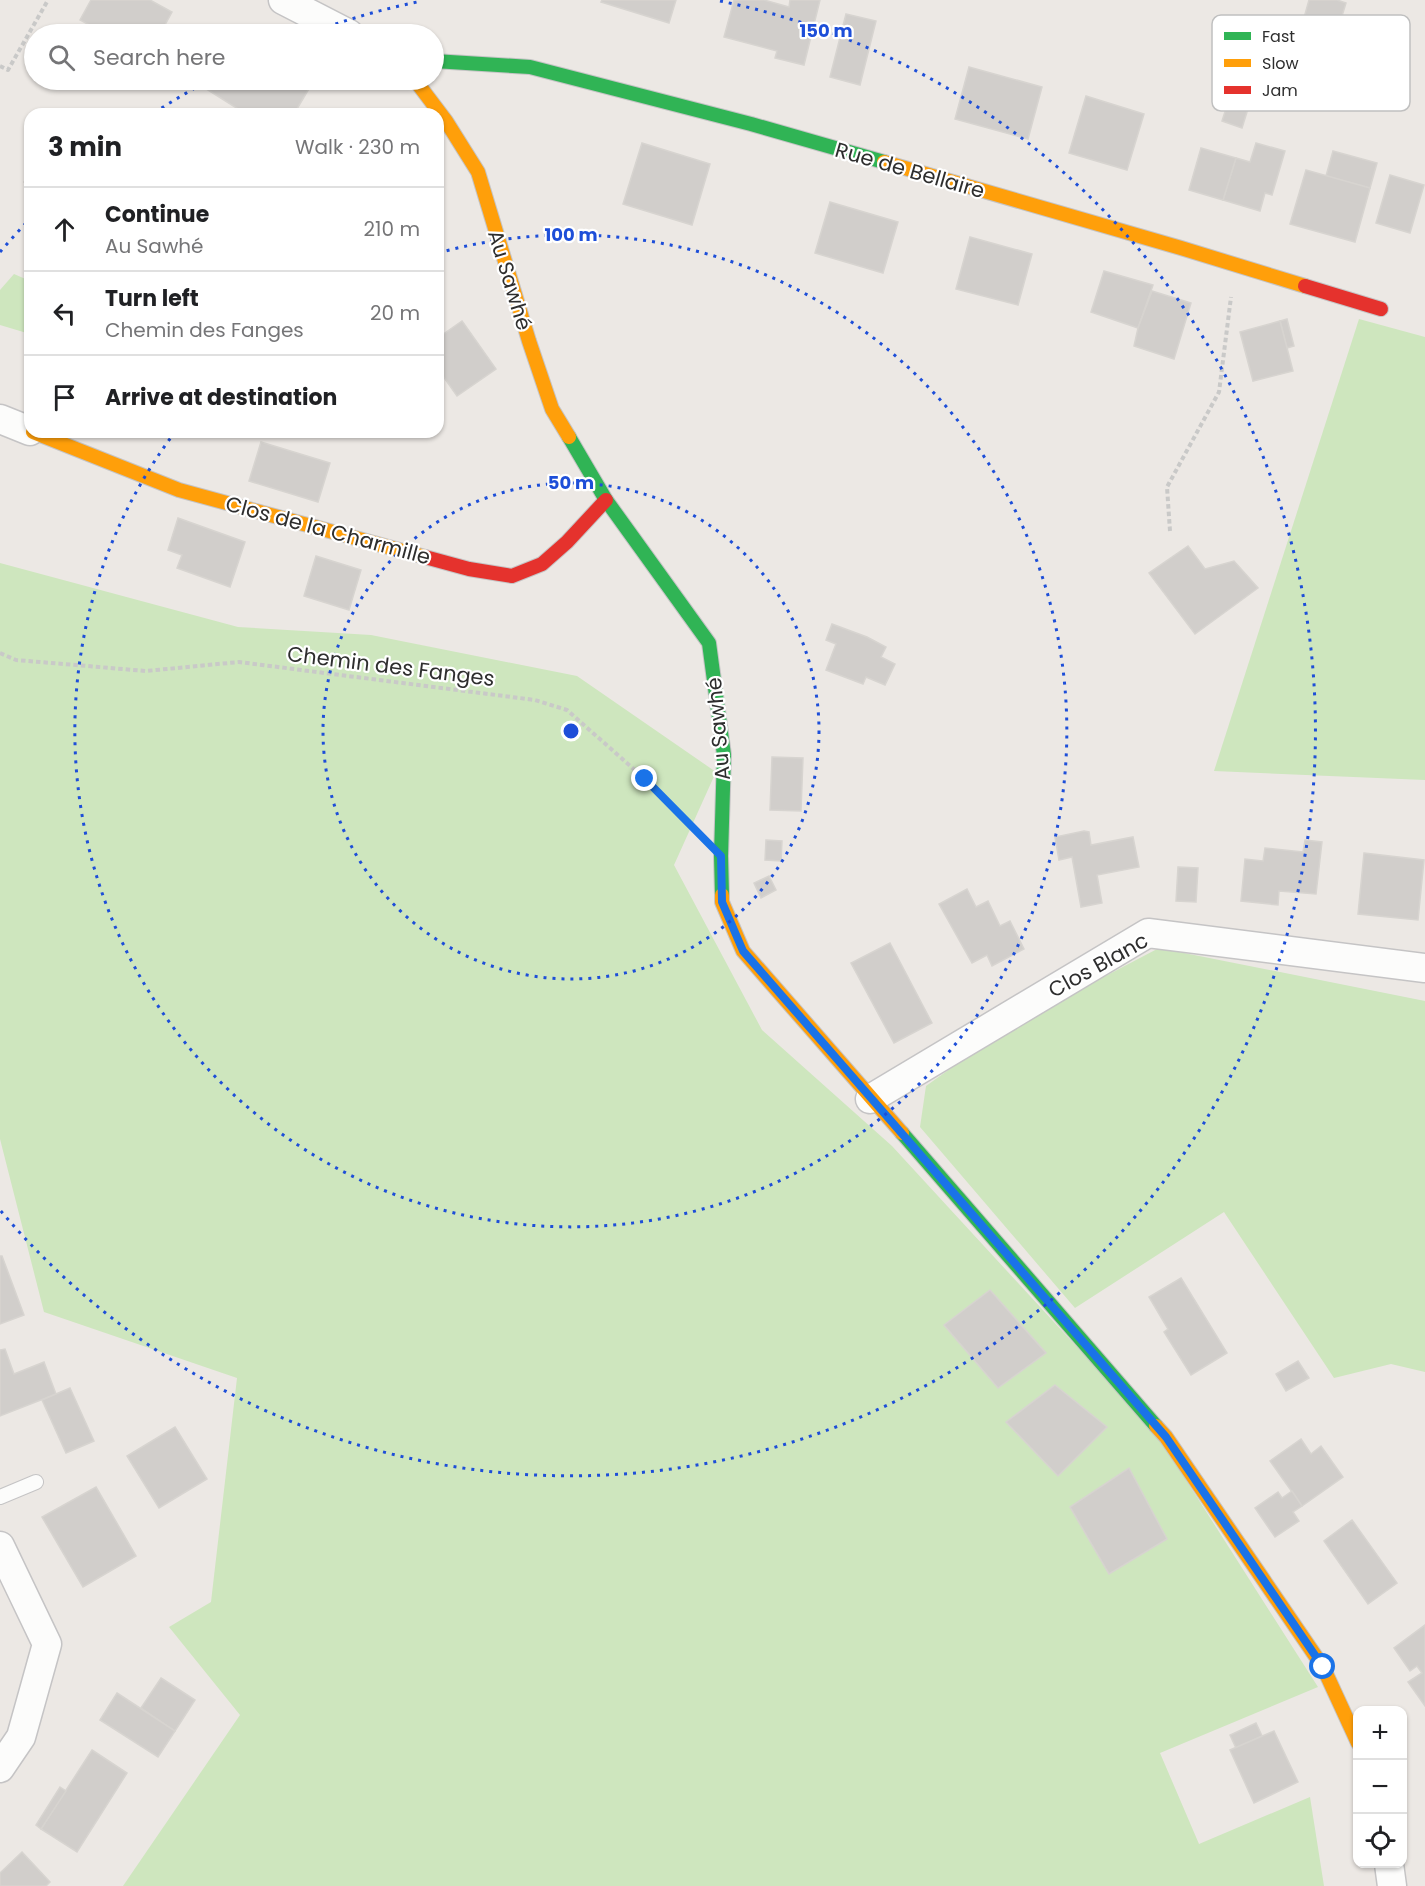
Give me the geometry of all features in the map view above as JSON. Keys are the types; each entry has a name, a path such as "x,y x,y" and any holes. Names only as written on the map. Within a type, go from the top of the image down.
{"street":[{"path":"283,0 330,24"},
{"name":"Rue de Bellaire","path":"444,62 530,68 751,124 1235,264 1381,309"},
{"name":"Au Sawhé","path":"423,90 436,108"},
{"name":"Au Sawhé","path":"444,118 478,172 529,342 552,409 606,500 709,643 724,755 722,902 743,951 1166,1437 1323,1667 1353,1732"},
{"name":"Clos de la Charmille","path":"0,419 24,428"},
{"name":"Clos de la Charmille","path":"49,438 179,490 470,568 513,576 542,564 567,542 606,500"},
{"name":"Clos Blanc","path":"870,1099 1148,933 1425,968"},
{"path":"0,1546 46,1644 21,1737 0,1768"},
{"path":"1390,1868 1392,1886"}],"lane":[{"path":"0,1497 36,1482"}],"path":[{"path":"34,24 48,0"},
{"path":"0,66 8,70 24,42"},
{"path":"1170,531 1167,487 1219,393 1235,264"},
{"name":"Chemin des Fanges","path":"0,653 16,660 146,671 239,662 536,700 567,710 645,779 721,856"}],"green space":[{"path":"14,274 24,278 24,332 0,325 0,290"},
{"path":"1359,319 1425,337 1425,780 1214,771"},
{"path":"0,563 238,627 371,635 577,676 716,772 674,865 762,1030 892,1146 1156,1433 1318,1687 1160,1753 1199,1844 1310,1797 1324,1886 123,1886 240,1715 169,1627 211,1602 237,1378 44,1312 0,1139"},
{"path":"1159,948 1425,1001 1425,1372 1391,1364 1334,1378 1224,1212 1075,1308 920,1127 926,1086 1010,1026"}],"building":[{"path":"91,0 150,0 172,12 165,24 87,24 80,20"},
{"path":"602,0 676,0 669,23 601,2"},
{"path":"734,0 764,0 789,7 790,0 820,0 804,65 775,58 777,51 724,37"},
{"path":"1309,0 1337,0 1346,3 1342,15 1305,15"},
{"path":"846,14 876,21 860,85 830,77"},
{"path":"969,67 1042,87 1028,139 955,119"},
{"path":"208,90 308,90 298,108 236,108"},
{"path":"1086,96 1144,114 1127,170 1069,153"},
{"path":"1225,111 1247,111 1242,128 1222,121"},
{"path":"642,143 710,164 692,225 623,204"},
{"path":"1256,143 1285,151 1272,195 1265,193 1260,211 1223,200 1236,158 1250,162"},
{"path":"1201,148 1236,158 1223,200 1189,190"},
{"path":"1333,151 1377,163 1370,188 1326,176"},
{"path":"1306,170 1370,188 1355,242 1290,224"},
{"path":"1390,175 1424,185 1410,233 1376,223"},
{"path":"830,202 898,222 883,273 815,253"},
{"path":"970,237 1032,254 1018,305 956,289"},
{"path":"1104,271 1153,285 1138,328 1091,312"},
{"path":"1152,291 1191,303 1174,359 1134,346"},
{"path":"1287,319 1294,346 1287,348 1280,321"},
{"path":"462,321 496,369 457,396 444,378 444,334"},
{"path":"1280,321 1293,371 1253,381 1240,332"},
{"path":"261,442 330,463 318,502 249,481"},
{"path":"178,518 245,542 230,587 177,568 182,555 168,550"},
{"path":"1188,546 1205,569 1234,561 1258,588 1195,634 1149,573"},
{"path":"316,556 361,570 349,610 304,596"},
{"path":"832,624 886,647 881,657 895,664 885,685 866,677 863,684 826,670 836,644 826,640"},
{"path":"772,757 803,758 801,811 770,810"},
{"path":"1089,832 1091,845 1133,837 1139,867 1097,875 1102,903 1081,907 1072,857 1059,860 1055,837"},
{"path":"766,840 782,841 781,861 765,860"},
{"path":"1305,840 1322,842 1316,894 1279,891 1278,905 1241,901 1245,859 1263,861 1265,848 1303,852"},
{"path":"1364,853 1424,860 1418,920 1358,914"},
{"path":"1178,867 1198,868 1196,902 1176,901"},
{"path":"769,876 776,890 761,898 754,883"},
{"path":"967,889 976,907 988,901 1000,926 1010,921 1024,949 992,966 987,955 972,963 939,904"},
{"path":"890,943 932,1023 894,1043 851,963"},
{"path":"0,1256 2,1256 24,1315 0,1324"},
{"path":"1181,1278 1227,1353 1191,1375 1164,1332 1168,1329 1149,1297"},
{"path":"990,1290 1046,1353 998,1388 944,1325"},
{"path":"5,1349 14,1374 44,1362 56,1394 0,1416 0,1350"},
{"path":"1298,1361 1309,1378 1286,1391 1276,1374"},
{"path":"1055,1385 1107,1427 1058,1476 1006,1422"},
{"path":"70,1388 94,1441 66,1453 42,1400"},
{"path":"175,1427 207,1479 159,1508 127,1456"},
{"path":"1301,1439 1311,1454 1321,1446 1343,1477 1302,1506 1270,1461"},
{"path":"1129,1468 1167,1539 1109,1574 1070,1507"},
{"path":"96,1487 136,1556 83,1587 42,1517"},
{"path":"1292,1491 1302,1506 1293,1512 1299,1521 1275,1537 1255,1508 1278,1492 1282,1498"},
{"path":"1352,1520 1397,1583 1368,1604 1324,1541"},
{"path":"1425,1625 1425,1706 1408,1682 1422,1673 1417,1666 1410,1671 1394,1648"},
{"path":"161,1678 195,1700 175,1731 141,1708"},
{"path":"117,1693 175,1731 158,1757 100,1720"},
{"path":"1256,1723 1262,1736 1236,1748 1230,1735"},
{"path":"1274,1731 1298,1782 1254,1803 1230,1750"},
{"path":"92,1750 127,1773 77,1852 41,1829"},
{"path":"60,1787 66,1791 41,1829 36,1825"},
{"path":"22,1852 50,1882 46,1886 0,1886 0,1873"}],"traffic: fast":[{"path":"444,62 530,67 751,124 884,162"},
{"path":"569,437 606,500 709,643 724,755 722,895"},
{"path":"902,1133 1156,1426"}],"traffic: slow":[{"path":"423,90 436,108"},
{"path":"444,118 478,172 552,409 569,437"},
{"path":"884,162 1305,286"},
{"path":"48,438 179,490 425,557"},
{"path":"722,895 722,902 743,951 902,1133"},
{"path":"1156,1426 1166,1437 1323,1667 1353,1732"}],"traffic: jam":[{"path":"1305,286 1381,309"},
{"path":"425,557 469,569 512,576 542,564 567,542 606,500"}],"route":[{"path":"645,779 721,856 722,902 743,951 1166,1437 1323,1667"}]}
